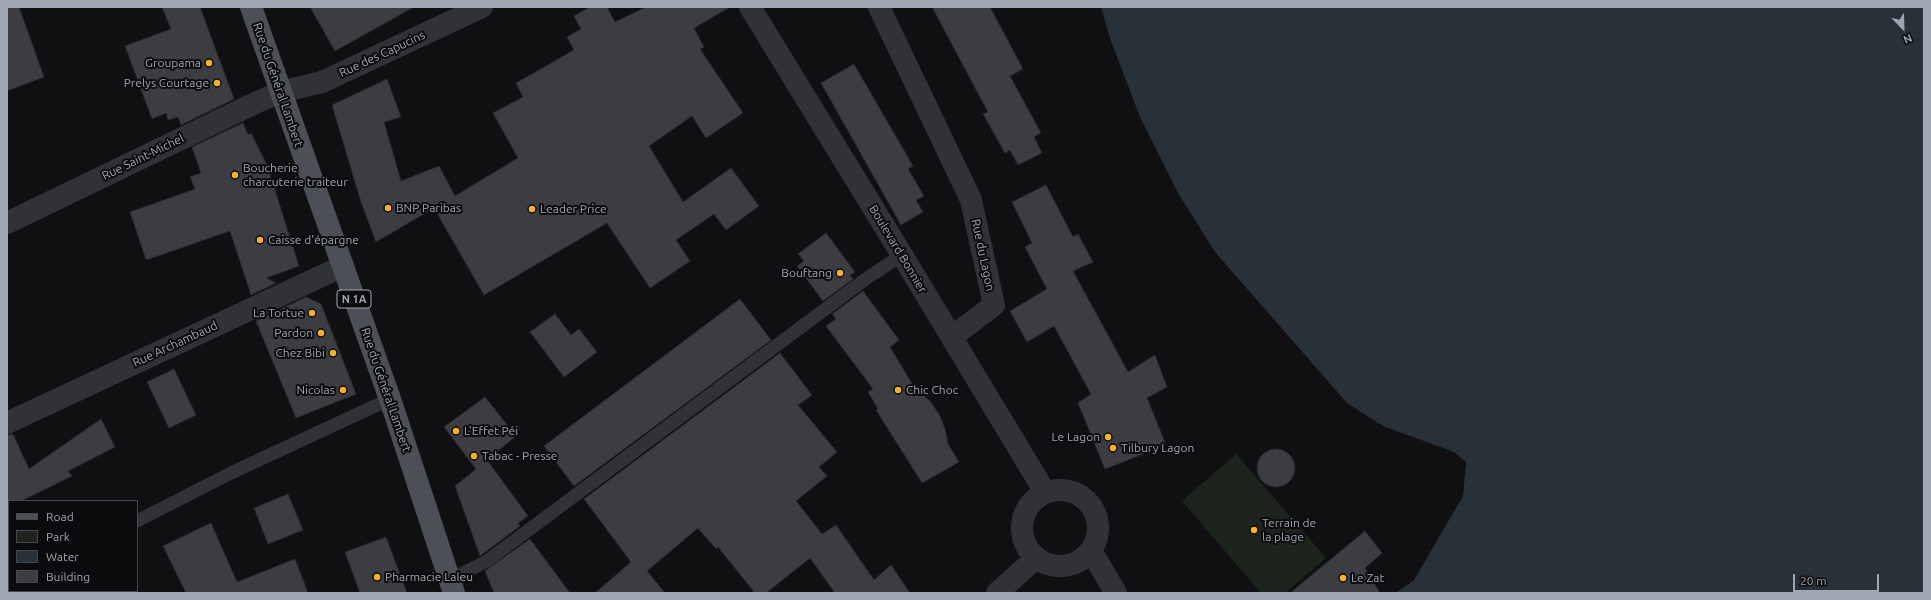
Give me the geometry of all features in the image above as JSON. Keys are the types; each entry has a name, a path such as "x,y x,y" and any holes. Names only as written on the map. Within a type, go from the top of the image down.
{"main road":[{"name":"Rue du Général Lambert","path":"251,7 390,399 452,587"}],"street":[{"name":"Rue des Capucins","path":"280,92 322,82 482,7"},
{"name":"Boulevard Bonnier","path":"750,7 1045,492"},
{"name":"Rue du Lagon","path":"879,7 971,200 994,305 952,337"},
{"name":"Rue Saint-Michel","path":"7,223 280,92"},
{"name":"Rue Archambaud","path":"7,423 343,266"},
{"path":"1065,489 1083,497 1095,513 1098,532 1091,551 1075,563 1055,566 1036,558 1024,543 1022,523 1029,504 1045,492 1065,489"},
{"path":"1091,551 1116,593"},
{"path":"997,593 1036,558"}],"lane":[{"path":"452,587 867,278 902,255"},
{"path":"138,520 233,472 390,399"}],"green space":[{"name":"Terrain de la plage","path":"1236,454 1326,558 1285,593 1261,593 1182,501"}],"water":[{"path":"1101,7 1924,7 1924,593 1396,593 1414,580 1463,496 1466,462 1454,452 1383,426 1347,403 1215,252 1178,193 1140,117 1111,41"}],"building":[{"path":"7,7 19,7 44,77 7,91"},
{"path":"162,7 200,7 234,99 181,125 178,117 168,120 166,113 152,119 125,46 171,29"},
{"path":"310,7 414,7 335,51"},
{"path":"590,7 607,7 615,22 646,7 730,7 694,28 704,47 700,49 743,113 706,138 692,116 649,146 683,202 731,168 759,206 726,230 714,214 676,240 690,261 650,288 607,223 484,295 434,208 376,242 361,202 332,105 387,79 401,117 384,122 401,181 439,166 455,196 518,158 493,113 523,97 516,83 574,50 567,37 581,29 574,16"},
{"path":"932,7 990,7 1023,69 1010,76 1041,133 1034,137 1042,153 1018,165 1010,150 1005,153 983,114 988,112"},
{"path":"854,64 913,166 908,169 924,196 916,200 923,212 901,225 821,83"},
{"path":"243,123 248,135 251,133 267,165 299,266 266,278 276,283 251,295 230,231 146,260 130,212 195,189 190,177 201,173 192,147"},
{"path":"1046,185 1073,237 1078,234 1093,262 1073,271 1128,372 1155,355 1167,387 1147,398 1166,445 1105,469 1078,403 1091,394 1054,326 1027,342 1010,311 1047,289 1025,247 1032,243 1012,202"},
{"path":"826,233 855,272 850,275 853,279 823,301 797,266 804,261 798,254"},
{"path":"863,291 899,340 890,347 914,387 931,402 940,416 945,429 948,444 959,462 922,483 876,410 878,409 868,392 873,389 826,326 836,319 832,314"},
{"path":"306,297 321,304 356,394 296,418 256,321"},
{"path":"740,299 771,340 574,486 544,446"},
{"path":"555,314 571,335 579,329 597,352 564,377 530,332"},
{"path":"780,353 812,395 798,405 837,452 819,467 827,476 796,501 822,534 836,525 874,580 891,565 910,593 835,593 810,558 766,593 755,593 718,547 716,549 698,528 647,571 665,593 595,593 631,562 584,499"},
{"path":"174,369 196,415 169,428 147,382"},
{"path":"485,397 516,436 487,460 528,516 518,523 520,526 480,556 455,486 476,469 444,427"},
{"path":"101,419 115,447 68,471 72,476 23,500 8,500 7,508 7,435 13,434 29,469"},
{"path":"1272,449 1280,449 1290,454 1294,461 1294,475 1290,482 1280,487 1272,487 1262,482 1260,479 1257,472 1257,464 1262,454 1265,452"},
{"path":"288,494 303,530 268,544 254,508"},
{"path":"211,523 237,582 295,559 308,593 186,593 163,546"},
{"path":"1365,531 1382,553 1365,568 1380,593 1290,593"},
{"path":"386,537 407,593 360,593 345,552"},
{"path":"530,539 570,593 494,593 485,571"}],"place":[{"name":"Groupama","path":"209,63"},
{"name":"Prelys Courtage","path":"217,83"},
{"name":"Boucherie charcuterie traiteur","path":"235,175"},
{"name":"BNP Paribas","path":"388,208"},
{"name":"Leader Price","path":"532,209"},
{"name":"Caisse d'épargne","path":"260,240"},
{"name":"Bouftang","path":"840,273"},
{"name":"La Tortue","path":"312,313"},
{"name":"Pardon","path":"321,333"},
{"name":"Chez Bibi","path":"333,353"},
{"name":"Nicolas","path":"343,390"},
{"name":"Chic Choc","path":"898,390"},
{"name":"L'Effet Péi","path":"456,431"},
{"name":"Le Lagon","path":"1108,437"},
{"name":"Tilbury Lagon","path":"1113,448"},
{"name":"Tabac - Presse","path":"474,456"},
{"name":"Terrain de la plage","path":"1254,530"},
{"name":"Pharmacie Laleu","path":"377,577"},
{"name":"Le Zat","path":"1343,578"}]}
